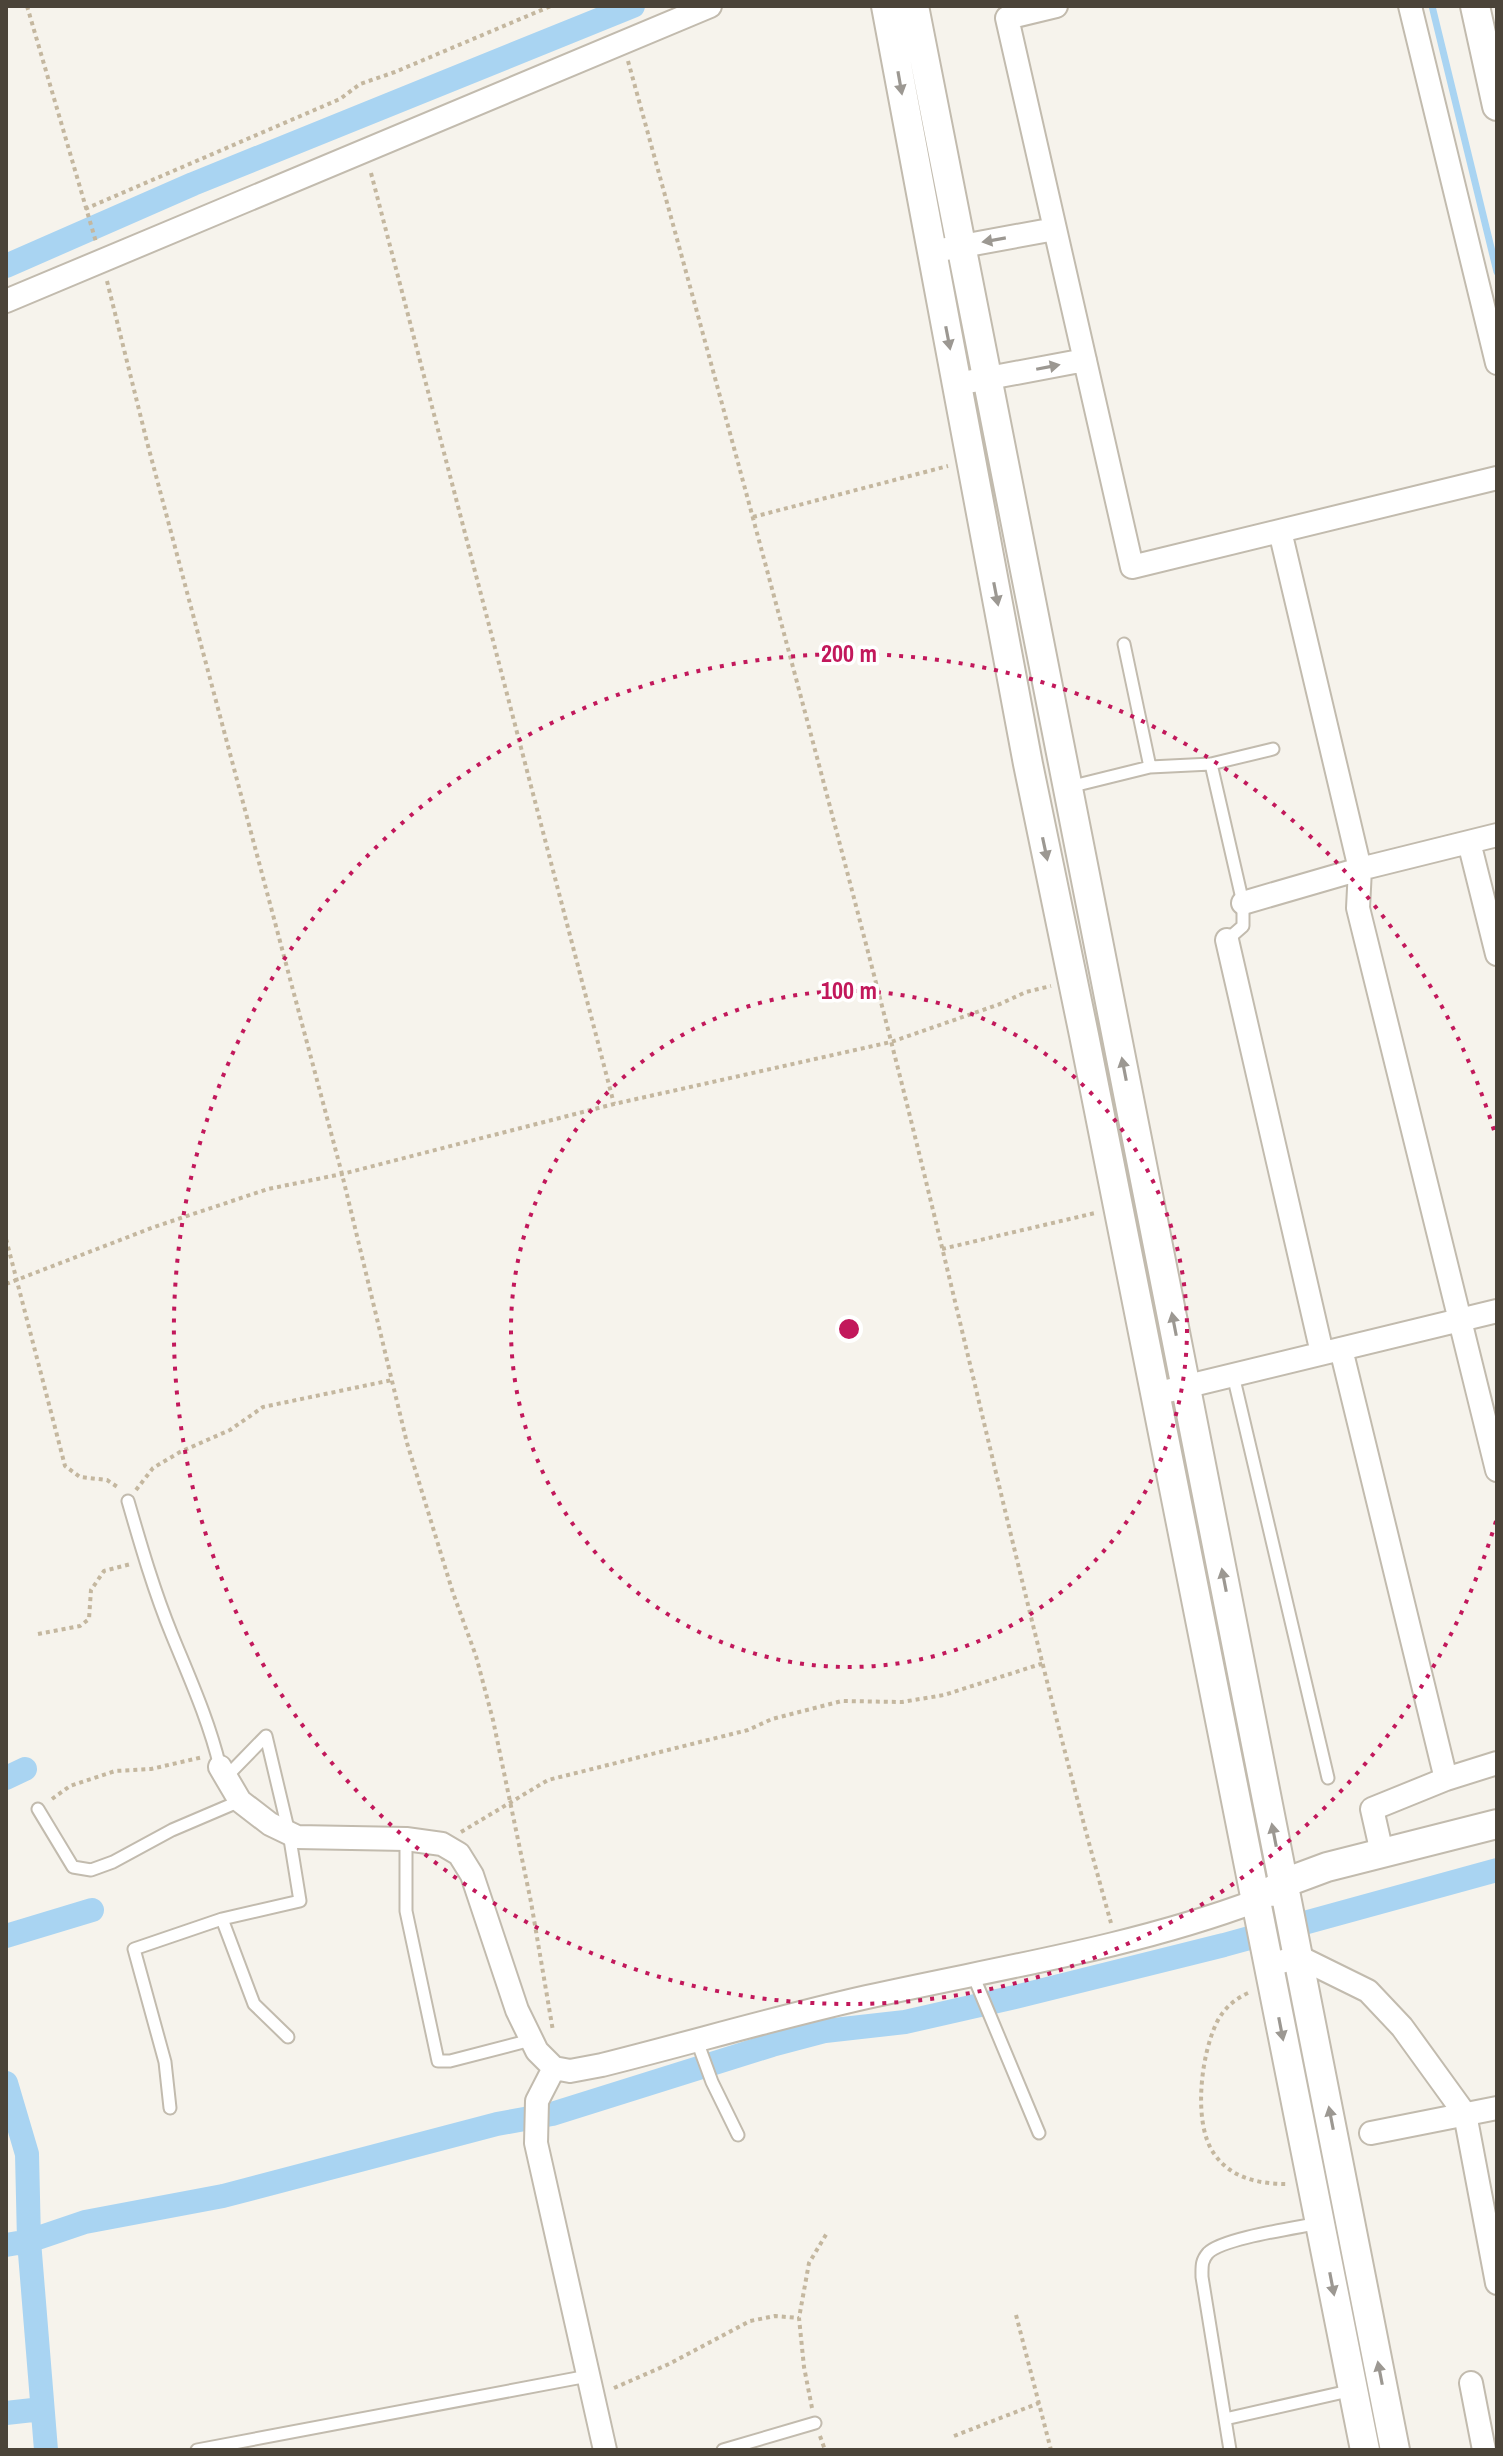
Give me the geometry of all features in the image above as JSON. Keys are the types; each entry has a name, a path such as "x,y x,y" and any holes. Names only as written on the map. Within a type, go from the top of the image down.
{"street":[{"path":"6,301 710,6"},
{"path":"886,6 1034,794 1119,1207 1365,2450"},
{"path":"914,6 1395,2450"},
{"path":"1056,6 1007,18 1132,567 1497,478"},
{"path":"1410,6 1497,363"},
{"path":"1475,6 1497,106"},
{"path":"932,251 1055,229"},
{"path":"957,384 1085,360"},
{"path":"1280,531 1360,869 1358,908 1497,1470"},
{"path":"1034,794 1068,787"},
{"path":"1243,903 1360,869 1497,835"},
{"path":"1469,842 1497,954"},
{"path":"1227,940 1446,1779"},
{"path":"1155,1394 1497,1311"},
{"path":"1382,1853 1372,1809 1446,1779 1497,1763"},
{"path":"221,1766 240,1801 270,1824 297,1837 406,1839 442,1844 459,1854 472,1875 517,2010 531,2040 554,2068 570,2071 699,2047 864,1998 977,1982 1222,1914 1258,1910 1284,1883 1327,1867 1497,1824"},
{"path":"1269,1966 1297,1949"},
{"path":"1297,1949 1368,1991 1402,2027 1465,2114 1497,2283"},
{"path":"554,2068 537,2101 536,2143 605,2450"},
{"path":"1371,2133 1497,2108"},
{"path":"1471,2383 1484,2450"}],"lane":[{"path":"1124,644 1150,767"},
{"path":"1068,787 1150,767 1211,764 1273,749"},
{"path":"1211,764 1243,903 1243,926 1227,940"},
{"path":"1233,1375 1328,1778"},
{"path":"128,1501 145,1560 171,1634 210,1727 221,1766 266,1736 289,1833 300,1901 222,1919 134,1949 165,2062 170,2108"},
{"path":"38,1809 73,1867 91,1870 240,1801"},
{"path":"406,1839 406,1911 438,2061 450,2061 531,2040"},
{"path":"222,1919 254,2004 288,2037"},
{"path":"977,1982 1039,2133"},
{"path":"699,2047 738,2135"},
{"path":"1230,2450 1202,2263 1210,2251 1227,2243 1320,2223"},
{"path":"197,2450 591,2386"},
{"path":"1225,2419 1353,2390"},
{"path":"723,2450 815,2423"}],"path":[{"path":"27,6 101,259 342,1174 407,1443 453,1593 476,1656 510,1802 552,2019 554,2068"},
{"path":"85,209 340,99 360,84 551,6"},
{"path":"623,44 753,517 891,1042 1044,1663 1117,1944"},
{"path":"366,151 614,1104"},
{"path":"753,517 971,460"},
{"path":"6,1284 154,1227 268,1189 342,1174 614,1104 891,1042 1026,992 1073,980"},
{"path":"942,1249 1119,1207"},
{"path":"6,1239 65,1466 80,1477 107,1480 118,1485 128,1501 153,1468 230,1430 263,1407 392,1380"},
{"path":"38,1634 80,1626 89,1619 91,1590 104,1571 145,1560"},
{"path":"442,1844 548,1780 748,1730 786,1715 842,1701 902,1702 944,1695 1044,1663"},
{"path":"38,1809 70,1786 115,1771 221,1766"},
{"path":"1269,1966 1233,2000 1217,2022 1201,2075 1202,2125 1215,2155 1239,2176 1264,2184 1313,2184"},
{"path":"815,2423 804,2367 799,2318 809,2263 827,2233"},
{"path":"1016,2315 1051,2450"},
{"path":"591,2386 631,2382 750,2321 775,2316 799,2318"},
{"path":"954,2436 1039,2403"}],"waterway":[{"path":"6,266 193,184 633,6"},
{"path":"1432,6 1497,272"},
{"path":"6,1778 25,1769"},
{"path":"6,2245 29,2241 85,2222 223,2196 497,2124 552,2114 825,2031 905,2022 1015,1997 1224,1945 1497,1870"},
{"path":"6,1936 92,1910"},
{"path":"6,2083 27,2154 29,2241 46,2450"},
{"path":"6,2413 42,2409"}]}
